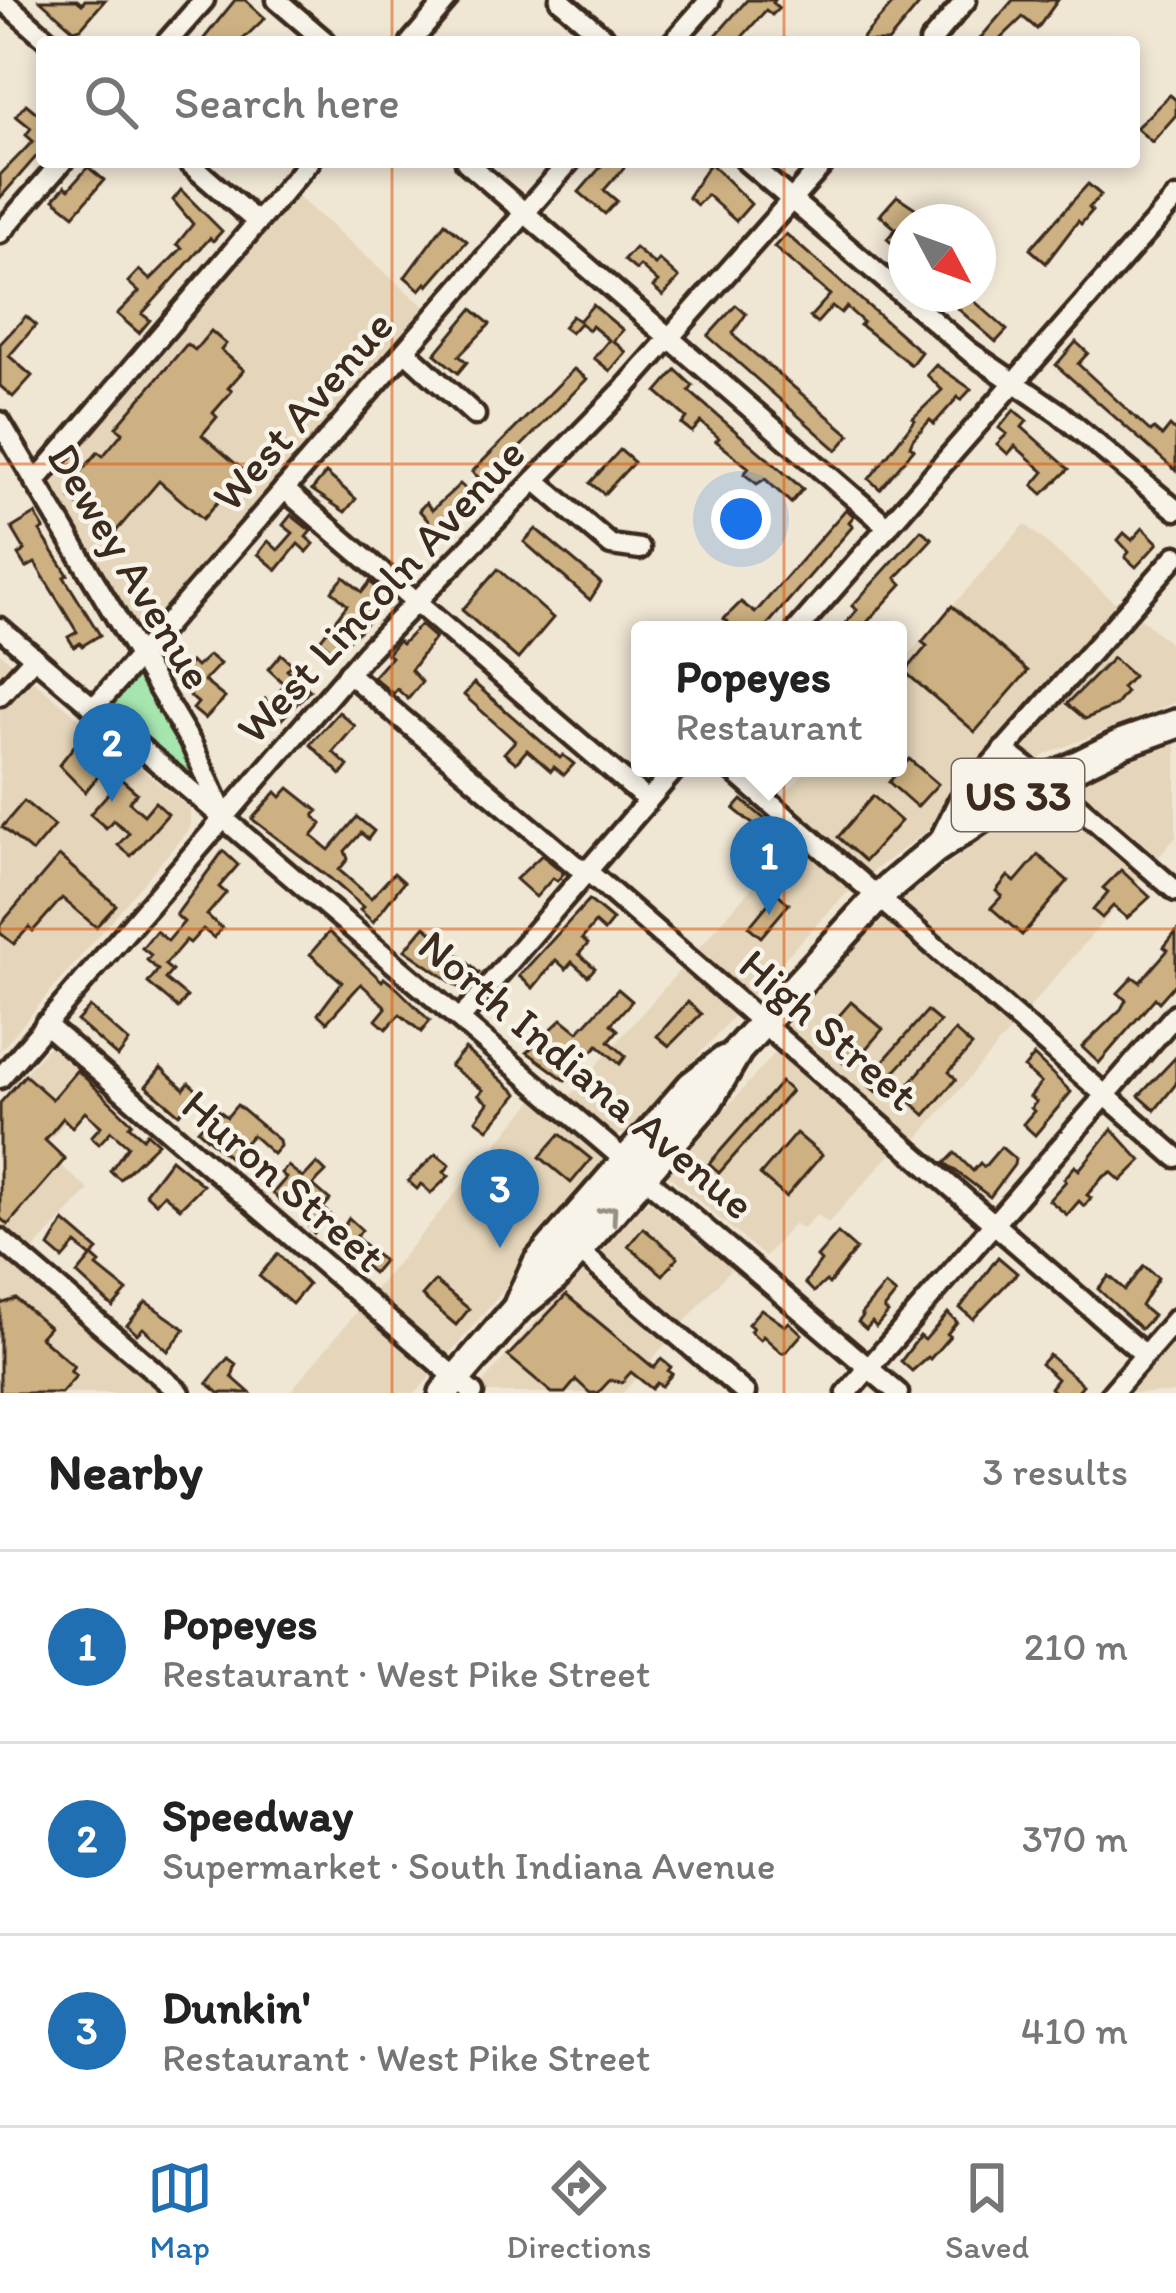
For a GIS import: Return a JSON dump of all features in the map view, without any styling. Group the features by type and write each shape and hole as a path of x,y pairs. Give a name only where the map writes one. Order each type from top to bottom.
{"highway":[{"name":"US 33","path":"458,1388 517,1308 555,1277 578,1250 634,1168 708,1101 738,1050 878,897 935,849 1045,781 1124,742 1176,724"},
{"path":"517,1308 538,1262 634,1168"}],"street":[{"path":"2,0 43,36"},
{"path":"172,36 204,0"},
{"path":"277,0 319,36"},
{"path":"416,36 447,0"},
{"path":"560,0 602,36"},
{"path":"679,36 710,0"},
{"path":"935,36 967,0"},
{"path":"0,233 57,168"},
{"path":"195,168 257,222"},
{"path":"35,482 304,168"},
{"path":"473,168 888,527"},
{"name":"West Avenue","path":"93,709 564,168"},
{"path":"754,168 970,352 1059,412 1176,511"},
{"name":"West Lincoln Avenue","path":"0,1078 348,673 670,338 820,168"},
{"path":"805,621 1176,198"},
{"path":"405,351 475,415"},
{"name":"Dewey Avenue","path":"0,422 192,745 224,816"},
{"path":"535,480 611,545 640,549"},
{"path":"284,489 647,800"},
{"path":"935,849 958,802 1176,556"},
{"name":"North Indiana Avenue","path":"0,628 898,1393"},
{"path":"0,695 34,658"},
{"name":"High Street","path":"348,673 586,870 1145,1355"},
{"path":"1003,750 1176,891"},
{"path":"460,1019 668,777"},
{"path":"740,777 1176,1156"},
{"path":"847,1393 1176,1014"},
{"name":"Huron Street","path":"46,1024 458,1388"},
{"path":"0,1239 180,1393"},
{"path":"578,1250 745,1393"},
{"path":"1112,1393 1176,1319"}],"shaded area":[{"path":"291,191 426,308 392,353 290,470 249,508 139,640 48,485 258,238"},
{"path":"1025,524 1176,649 1176,702 1047,754 970,799 875,870 796,946 630,1132 616,1136 569,1097 808,823 782,798 801,777 907,777 907,657"},
{"path":"0,653 190,809 190,828 0,1051"},
{"path":"1176,743 1176,837 912,1145 897,1147 828,1223 817,1214 803,1229 794,1223 765,1257 667,1174 776,1052 790,1022 851,951 908,895 976,843 1044,801"},
{"path":"56,1045 69,1051 70,1059 97,1085 42,1149 89,1190 19,1265 170,1393 0,1393 0,1102 47,1048"},
{"path":"535,1098 601,1154 606,1162 603,1174 416,1393 289,1393"},
{"path":"651,1202 704,1247 712,1247 734,1265 623,1393 474,1393 636,1204"},
{"path":"1176,1319 1176,1393 1112,1393"}],"green space":[{"path":"140,675 187,760 194,757 202,785 108,707 132,676"}],"building":[{"path":"40,0 82,4 105,0 74,30"},
{"path":"235,0 245,0 265,18 246,36 206,36"},
{"path":"747,0 775,0 779,8 772,15 766,10 743,36 715,36"},
{"path":"896,0 923,0 893,36 864,36"},
{"path":"1013,0 1058,0 1037,29 1023,17 1003,36 982,36"},
{"path":"1170,95 1176,100 1176,115 1152,142 1140,132 1140,124"},
{"path":"26,104 36,112 36,157 0,198 0,175 33,141 26,135 31,128 16,116"},
{"path":"87,168 104,180 74,215 54,199 65,186 69,189"},
{"path":"600,168 624,168 604,190 617,201 605,214 579,192"},
{"path":"707,168 715,168 751,204 736,221 707,195 697,205 688,197"},
{"path":"1088,184 1101,195 1046,263 1030,249"},
{"path":"181,190 222,231 213,241 210,238 142,314 150,320 139,333 117,314 139,292 128,282 139,270 150,280 182,248 177,244 193,224 173,200"},
{"path":"445,223 467,241 420,290 405,277"},
{"path":"786,234 921,352 911,365 860,325 863,322 846,307 841,313 832,306 817,323 810,317 830,295 774,247"},
{"path":"635,248 655,265 659,260 679,278 663,296 653,287 658,282 640,266 636,270 624,260"},
{"path":"593,305 623,330 613,341 626,352 610,371 594,358 609,340 592,326 589,330 580,323 571,333 563,327 572,316 579,321"},
{"path":"736,305 746,314 733,333 736,338 850,435 837,450 708,336"},
{"path":"472,309 490,324 459,356 467,362 458,373 435,354"},
{"path":"962,312 987,312 1007,330 996,342"},
{"path":"26,316 36,325 9,356 32,376 13,397 0,386 0,344"},
{"path":"211,331 226,344 221,350 244,370 228,388 232,391 202,435 244,471 203,519 159,481 113,535 70,498 81,484 75,479 123,432 116,427 187,344 195,350"},
{"path":"1076,342 1088,353 1078,364 1151,432 1154,429 1162,436 1170,426 1176,432 1176,471 1056,365"},
{"path":"936,365 971,389 934,424 930,420 913,439 910,446 914,449 880,489 869,479 913,418 942,390 927,375"},
{"path":"574,369 587,379 485,483 472,472"},
{"path":"676,370 693,386 689,391 803,489 791,503 765,479 757,484 744,474 749,468 701,422 692,432 682,424 687,418 657,392"},
{"path":"1014,410 1027,421 1022,427 1069,469 1043,494 1033,485 1044,472 1015,446 1008,454 997,444 1007,434 999,428"},
{"path":"620,450 634,462 604,494 590,483"},
{"path":"326,473 356,499 345,512 312,490"},
{"path":"460,484 472,495 436,530 419,510 426,503 432,510"},
{"path":"846,509 854,516 849,522 853,526 771,621 724,619 741,602 755,613"},
{"path":"35,514 44,529 40,531 68,575 64,577 100,635 82,646 74,647 68,637 77,632 35,563 26,568 18,555 25,550 12,528"},
{"path":"291,515 311,531 306,537 314,544 307,552 298,544 277,570 258,554 268,541 278,550 293,533 283,525"},
{"path":"1143,528 1158,543 1136,567 1125,557 1129,552 1118,540 1124,533 1132,540"},
{"path":"536,529 601,583 590,600 524,542"},
{"path":"921,530 932,539 896,578 902,584 868,621 848,621 857,610 852,606"},
{"path":"498,569 553,618 518,659 462,610"},
{"path":"344,577 362,592 370,582 389,598 359,631 346,642 342,639 332,651 320,640 347,605 332,591"},
{"path":"952,606 1028,671 975,732 907,674 927,646 922,642"},
{"path":"420,625 435,638 411,670 422,682 408,699 397,689 393,694 373,677 398,641 402,644"},
{"path":"281,654 292,664 287,670 310,690 277,724 258,707 265,699 269,703 282,688 283,683 268,669"},
{"path":"209,655 220,664 204,681 225,698 205,719 193,709 198,703 175,683 191,662 196,667"},
{"path":"1113,658 1133,676 1122,688 1126,692 1115,706 1085,719 1067,704"},
{"path":"474,683 560,758 563,755 574,764 564,775 554,767 551,771 527,750 516,763 504,753 515,741 464,695"},
{"path":"339,712 355,726 333,752 348,766 341,775 310,744"},
{"path":"88,743 110,762 85,792 59,765 75,745 82,751"},
{"path":"907,761 938,784 917,807 889,782 893,777 907,777"},
{"path":"121,779 137,793 129,802 144,815 155,802 168,814 131,856 118,845 129,833 113,820 106,828 90,814"},
{"path":"289,788 318,811 314,816 322,824 312,836 329,850 357,817 374,831 368,839 361,833 345,851 348,859 339,870 371,898 394,873 404,882 373,922 331,879 252,819 276,792 281,797"},
{"path":"873,796 901,821 865,861 838,837"},
{"path":"742,800 786,837 770,859 759,849 766,842 765,834 734,809"},
{"path":"24,801 54,826 32,852 2,827"},
{"path":"223,851 238,865 219,887 226,893 207,915 222,928 214,938 203,929 190,943 186,940 165,965 172,971 165,979 187,997 178,1008 148,983 158,970 142,948 156,931 168,941 184,922 176,915"},
{"path":"542,855 564,873 536,897 516,879"},
{"path":"1038,855 1068,881 1022,935 991,908 1002,896 996,891 1008,876 1015,882"},
{"path":"59,856 116,905 96,927 62,898 33,931 29,927 14,944 0,933 0,925"},
{"path":"1121,870 1150,897 1127,918 1113,906 1102,918 1093,910 1108,892 1103,888"},
{"path":"777,893 789,904 761,937 749,927"},
{"path":"589,900 613,920 604,931 595,923 582,939 588,944 579,954 595,968 588,976 572,962 566,969 556,960 533,988 519,976"},
{"path":"425,926 479,973 464,991 405,950"},
{"path":"329,932 430,1021 421,1032 400,1014 386,1029 376,1020 386,1008 361,984 327,1022 318,1014 342,982 310,954"},
{"path":"1176,932 1176,983 1159,1002 1155,998 1099,1063 1082,1047 1121,1009 1126,1000 1118,993 1133,977 1140,982 1168,950 1164,947"},
{"path":"618,989 632,1001 611,1024 618,1030 609,1041 626,1056 620,1064 598,1045 565,1080 527,1052 562,1019 578,1032"},
{"path":"688,1002 701,1014 669,1046 657,1036"},
{"path":"851,1002 883,1029 849,1068 835,1055 841,1049 823,1034"},
{"path":"90,1007 129,1042 118,1057 77,1021"},
{"path":"927,1011 940,1022 876,1092 865,1082"},
{"path":"955,1031 972,1046 949,1072 956,1079 925,1115 901,1093"},
{"path":"465,1049 518,1094 488,1129 476,1120 488,1103 478,1095 483,1090 450,1066"},
{"path":"1034,1056 1071,1092 1035,1135 1023,1124 1034,1111 1036,1102 1030,1097 1041,1083 1024,1068"},
{"path":"1176,1057 1176,1084 1155,1110 1139,1096"},
{"path":"161,1068 184,1089 189,1083 199,1092 179,1114 146,1086"},
{"path":"77,1070 132,1123 129,1126 158,1143 120,1179 110,1171 128,1146 111,1131 99,1144 91,1137 101,1126 85,1112 72,1127 63,1118 45,1140 65,1159 8,1225 0,1218 0,1103 25,1075 52,1099"},
{"path":"781,1082 791,1091 719,1173 709,1164"},
{"path":"237,1105 279,1140 273,1154 252,1135 231,1159 198,1130 217,1109 227,1117"},
{"path":"1112,1129 1141,1161 1121,1181 1111,1172 1102,1178 1084,1206 1079,1201 1067,1215 1049,1200"},
{"path":"796,1133 822,1155 786,1197 760,1175"},
{"path":"560,1134 591,1159 571,1183 540,1157"},
{"path":"1001,1147 1015,1159 1014,1165 990,1197 945,1163 955,1153 973,1171 980,1163 984,1167"},
{"path":"436,1154 450,1165 444,1172 449,1176 431,1193 421,1184 417,1189 408,1181"},
{"path":"171,1159 203,1185 180,1208 164,1194 156,1203 145,1193"},
{"path":"317,1163 326,1172 313,1185 330,1200 323,1208 330,1215 314,1233 303,1218 316,1203 300,1189 285,1205 273,1193 286,1178 281,1173 288,1166 303,1178"},
{"path":"349,1218 362,1230 356,1237 383,1261 373,1273 335,1241"},
{"path":"64,1221 98,1250 91,1257 76,1244 63,1259 49,1247"},
{"path":"643,1228 678,1257 663,1275 628,1246"},
{"path":"838,1233 856,1249 829,1284 826,1281 814,1292 805,1283 821,1261 817,1257"},
{"path":"278,1254 308,1285 292,1304 259,1276"},
{"path":"92,1256 100,1263 97,1267 127,1291 113,1307 77,1274"},
{"path":"998,1257 1017,1273 973,1319 960,1308"},
{"path":"1144,1266 1158,1278 1141,1306 1153,1316 1141,1329 1098,1289 1109,1276 1125,1290"},
{"path":"435,1281 469,1309 456,1325 422,1296"},
{"path":"885,1285 896,1294 884,1309 888,1313 876,1327 872,1322 866,1329 858,1322 861,1314"},
{"path":"566,1295 654,1368 661,1359 671,1367 672,1374 662,1386 657,1383 652,1389 631,1372 622,1382 610,1380 598,1393 590,1393 576,1380 565,1393 552,1393 508,1356"},
{"path":"16,1299 49,1327 40,1337 74,1366 70,1371 76,1376 61,1393 0,1393 0,1304"},
{"path":"146,1302 185,1329 168,1351 143,1328 137,1334 127,1325"},
{"path":"761,1309 802,1334 787,1351 782,1353 750,1331 753,1328 748,1324"},
{"path":"948,1313 957,1322 950,1336 912,1371 901,1361 920,1336 925,1340"},
{"path":"1049,1355 1083,1385 1076,1393 1055,1393 1050,1388 1057,1379 1041,1364"},
{"path":"228,1358 236,1364 232,1377 250,1393 219,1393 207,1383"}],"place":[{"name":"Speedway","path":"112,802"},
{"name":"Popeyes","path":"769,915"},
{"name":"Dunkin'","path":"500,1248"}]}
